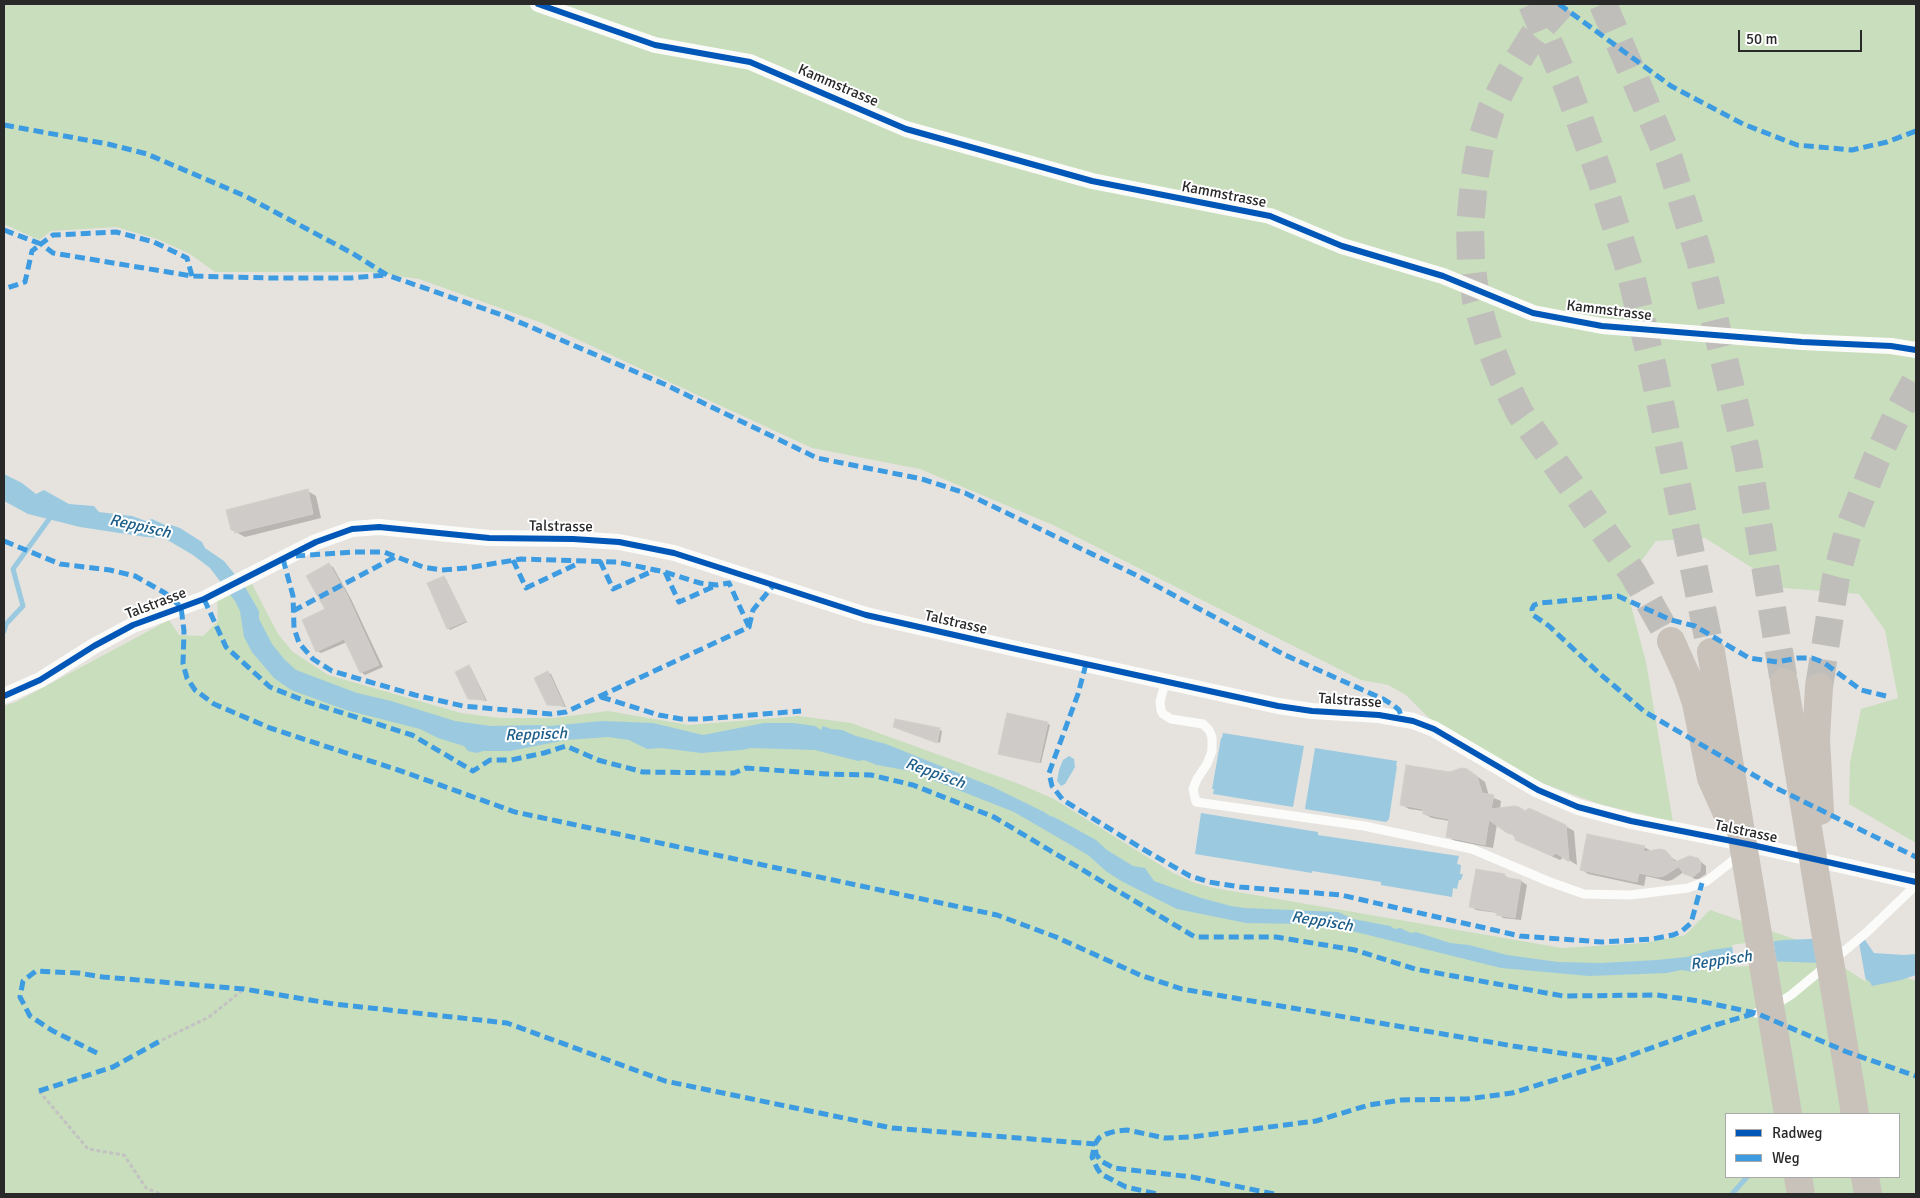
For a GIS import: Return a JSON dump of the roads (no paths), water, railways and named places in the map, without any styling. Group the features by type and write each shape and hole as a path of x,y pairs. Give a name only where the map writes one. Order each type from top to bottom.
{"highway":[{"path":"1671,641 1688,679 1708,706"},
{"path":"1711,652 1708,706 1748,848 1788,1113"},
{"path":"1784,682 1804,736 1827,966 1855,1113"},
{"path":"1804,736 1819,687"},
{"path":"1799,1178 1801,1194"}],"street":[{"name":"Kammstrasse","path":"538,4 655,45 750,62 906,129 1092,181 1270,216 1342,246 1443,276 1533,314 1602,326 1802,342 1891,346 1916,350"},
{"name":"Talstrasse","path":"4,696 40,680 133,624 217,593 325,538 352,530 370,527 398,528 489,538 573,539 619,542 674,553 866,615 1295,709 1379,715 1413,721 1434,730 1538,790 1578,807 1748,848 1916,884"}],"lane":[{"path":"1165,682 1160,702 1161,710 1164,714 1170,718 1202,724 1209,730 1212,737 1212,751 1193,789 1196,802 1364,826 1472,850 1584,894 1630,895 1695,886 1711,878 1748,848"},
{"path":"1756,1013 1783,1002 1866,932 1916,884"},
{"path":"1800,1178 1808,1194"}],"water":[{"name":"Reppisch","path":"4,474 22,483 36,494 44,490 69,504 94,506 99,512 132,516 146,521 152,519 165,525 180,528 202,542 205,548 224,561 245,587 259,611 259,619 272,644 296,670 357,693 391,701 455,721 491,726 549,726 602,721 653,723 703,735 764,723 793,723 815,726 821,730 823,726 886,744 993,787 1096,840 1107,850 1133,866 1145,868 1154,881 1201,898 1231,906 1338,912 1353,919 1390,926 1395,929 1400,928 1411,933 1416,932 1450,943 1469,945 1507,955 1558,962 1600,963 1657,960 1687,957 1711,950 1783,940 1836,938 1865,940 1874,953 1916,954 1916,975 1872,986 1870,982 1844,965 1820,963 1766,961 1711,967 1694,972 1681,970 1667,973 1589,976 1501,968 1356,932 1309,924 1246,923 1177,909 1123,882 1107,872 1088,855 1014,812 910,771 877,765 864,760 858,761 815,750 751,748 701,753 662,748 647,749 629,740 608,737 566,740 510,751 483,751 477,753 468,751 464,746 438,738 420,729 346,710 291,690 274,678 252,652 244,637 240,611 235,601 210,568 193,555 164,538 80,527 28,514 4,501"},
{"path":"1223,733 1304,746 1293,807 1213,794 1214,789 1212,789"},
{"path":"1315,748 1397,761 1389,819 1386,822 1305,809"},
{"path":"1069,756 1074,759 1075,767 1065,784 1061,786 1057,781 1059,770 1063,760"},
{"path":"1201,813 1318,832 1318,835 1459,856 1457,864 1461,865 1460,874 1463,874 1457,889 1453,888 1452,897 1381,885 1381,882 1195,854"}],"waterway":[{"path":"4,631 6,624 23,606 13,569 52,515"},
{"path":"1732,1194 1746,1178"}],"tunnel":[{"path":"1532,4 1566,83 1600,176 1630,271 1653,368 1711,652"},
{"path":"1562,4 1533,36 1510,73 1491,110 1480,146 1474,181 1470,226 1471,261 1476,300 1489,344 1503,379 1520,413 1632,572 1671,641"},
{"path":"1603,4 1669,159 1700,259 1747,455 1784,682"},
{"path":"1819,687 1836,577 1849,528 1876,460 1916,380"}]}
